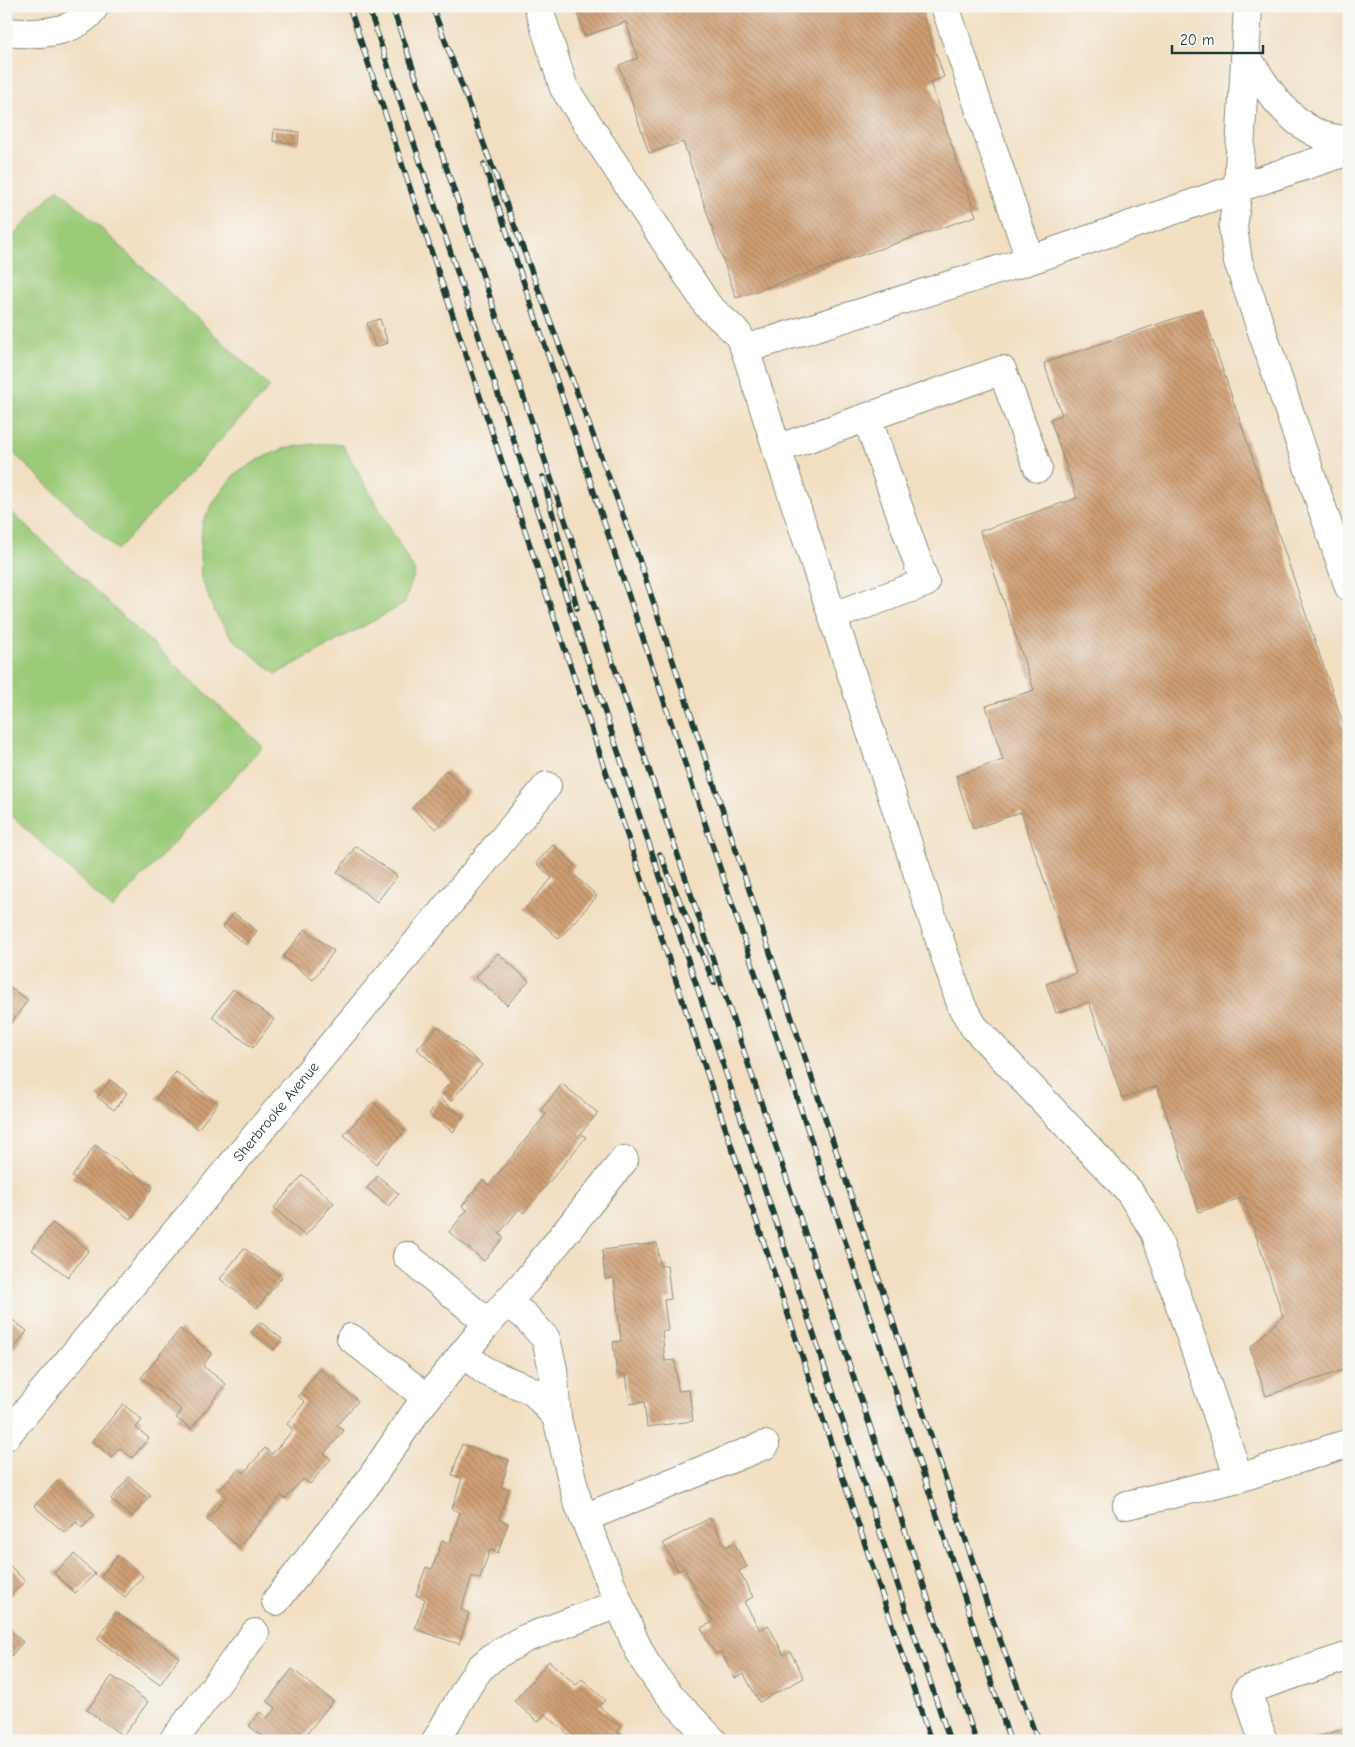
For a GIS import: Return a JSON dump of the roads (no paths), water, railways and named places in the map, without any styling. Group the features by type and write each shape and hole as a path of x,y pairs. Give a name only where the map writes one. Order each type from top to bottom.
{"street":[{"path":"538,6 564,88 708,306 738,334 745,349 962,1007 974,1027 1129,1191 1155,1232 1239,1478"},
{"path":"945,6 1030,260"},
{"path":"1248,6 1234,228 1238,261 1349,587"},
{"path":"6,32 28,34 55,32 89,13"},
{"path":"1245,54 1272,97 1293,119 1320,135 1349,141"},
{"path":"745,349 1030,260 1349,151"},
{"path":"777,449 1002,370 1038,468"},
{"path":"833,616 925,583 867,418"},
{"name":"Sherbrooke Avenue","path":"6,1436 547,786"},
{"path":"276,1601 367,1484 427,1398 624,1160"},
{"path":"407,1256 488,1323"},
{"path":"507,1302 525,1316 546,1339 553,1369 557,1418 571,1479 584,1518 618,1604 645,1662 674,1700 713,1741"},
{"path":"351,1338 427,1398"},
{"path":"463,1353 485,1371 531,1391 546,1404 557,1418"},
{"path":"1128,1505 1239,1478 1349,1443"},
{"path":"584,1518 765,1445"},
{"path":"436,1741 470,1682 480,1668 494,1656 524,1639 618,1604"},
{"path":"173,1741 256,1633"},
{"path":"1263,1741 1247,1690 1349,1656"}],"railway":[{"path":"349,6 931,1741"},
{"path":"368,6 950,1741"},
{"path":"392,6 976,1741"},
{"path":"432,6 635,547 989,1610 1038,1741"},
{"path":"484,164 965,1599 1010,1741"},
{"path":"543,477 577,608"},
{"path":"660,854 714,983"}]}
